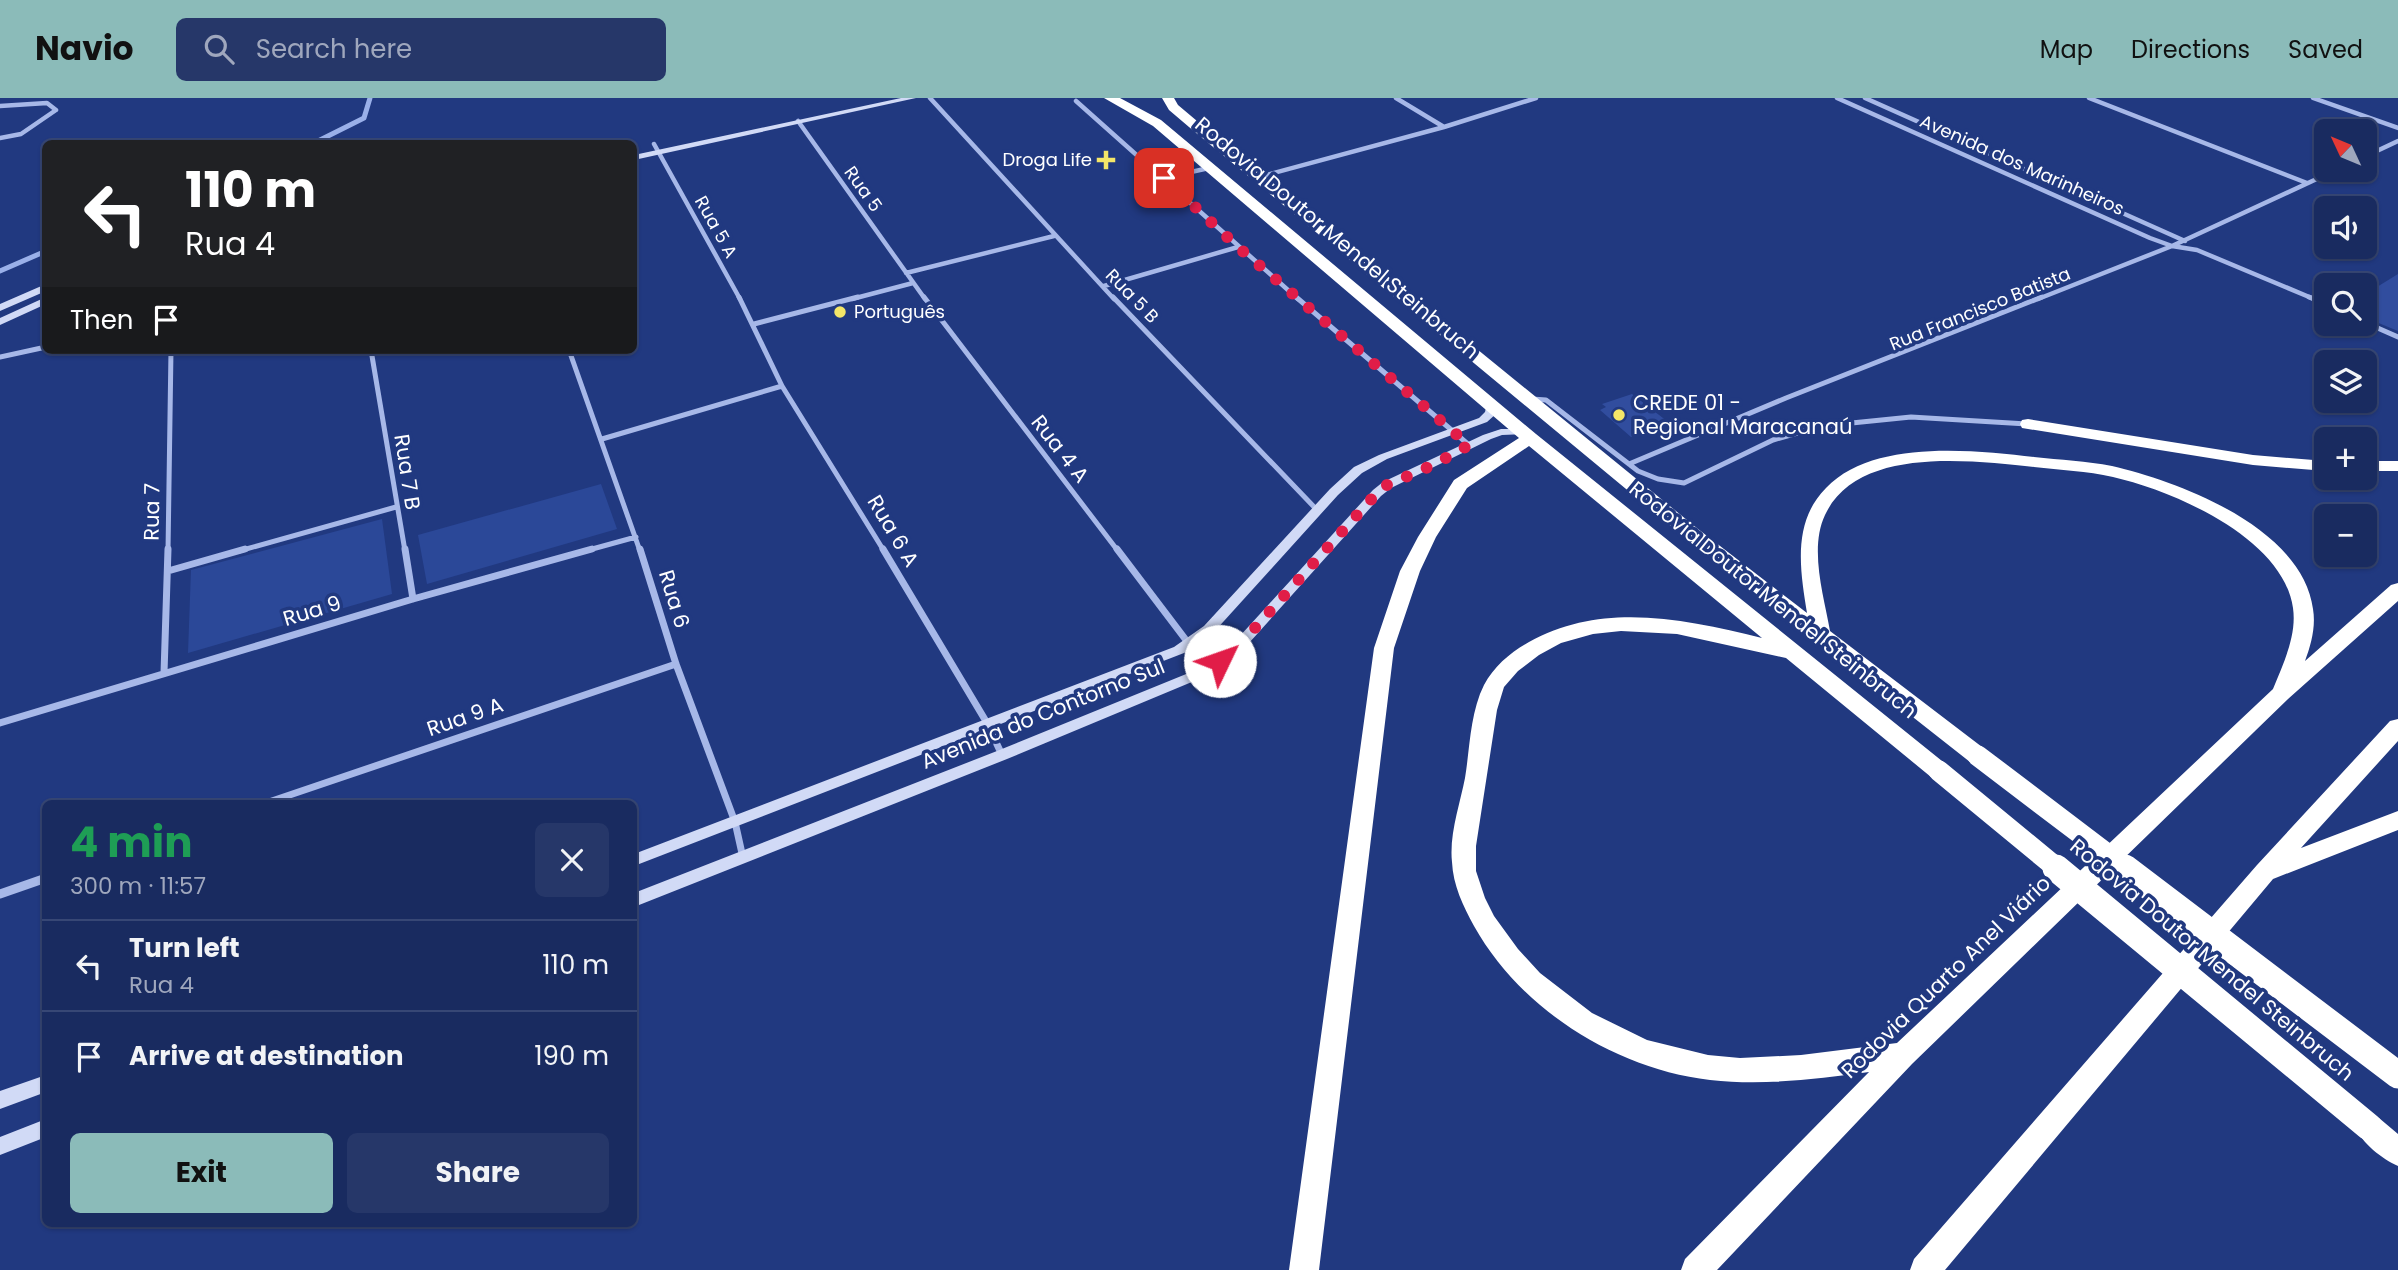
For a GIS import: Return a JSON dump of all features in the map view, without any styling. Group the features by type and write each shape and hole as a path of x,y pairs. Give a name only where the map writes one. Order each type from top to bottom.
{"highway":[{"name":"Rodovia Doutor Mendel Steinbruch","path":"1110,98 1139,111 1157,123 1527,435 1939,771 2398,1152"},
{"name":"Rodovia Doutor Mendel Steinbruch","path":"1168,98 1173,107 1193,124 1821,636 2398,1075"},
{"path":"2028,424 2253,460 2314,465"},
{"path":"1304,1270 1384,648 1410,570 1460,484 1527,435"},
{"path":"1821,636 1810,548 1811,530 1825,500 1853,477 1870,468 1912,457 1962,454 2111,471 2160,485 2207,506 2248,533 2282,564 2301,597 2304,612 2299,650 2281,694"},
{"path":"2377,466 2398,466"},
{"name":"Rodovia Quarto Anel Viário","path":"1696,1270 1903,1055 2281,694 2398,590"},
{"path":"1793,652 1679,625 1630,623 1574,632 1527,653 1512,665 1490,694 1463,858 1469,885 1479,912 1517,967 1572,1014 1635,1047 1703,1066 1738,1070 1771,1070 1903,1055"},
{"path":"1925,1270 2265,872 2398,727"},
{"path":"2265,872 2398,820"}],"street":[{"path":"637,147 865,98"},
{"path":"637,157 912,98"},
{"name":"Rua 5 B","path":"930,98 1054,236 1318,510"},
{"path":"1396,98 1444,127"},
{"path":"1259,177 1444,127 1536,98"},
{"name":"Avenida dos Marinheiros","path":"1837,98 2172,246 2197,250"},
{"name":"Avenida dos Marinheiros","path":"1864,98 2184,241 2197,250 2314,299"},
{"path":"2089,98 2307,183"},
{"path":"2313,98 2398,128"},
{"path":"1076,101 1238,247 1469,445"},
{"path":"0,106 47,103 56,110 21,134 0,138"},
{"name":"Rua 5","path":"798,121 906,273"},
{"path":"2377,151 2398,141"},
{"name":"Rua 5 A","path":"654,144 754,324"},
{"path":"1164,178 1209,168"},
{"name":"Rua Francisco Batista","path":"1629,464 1786,398 2172,246 2314,180"},
{"path":"906,273 1054,236"},
{"path":"1104,286 1238,247"},
{"name":"Rua 4 A","path":"906,273 1189,643"},
{"path":"754,324 912,283"},
{"path":"0,308 42,289"},
{"path":"0,322 42,302"},
{"name":"Rua 6 A","path":"754,324 782,386 987,723 1002,755"},
{"path":"2377,328 2398,337"},
{"path":"0,357 42,348"},
{"name":"Rua 7","path":"164,673 171,354"},
{"name":"Rua 7 B","path":"372,354 413,599"},
{"name":"Rua 6","path":"570,354 636,537 676,664 735,822 743,858"},
{"path":"602,439 782,386"},
{"path":"1528,398 1546,400 1639,471 1658,479 1684,483 1773,440 1849,422 1912,417 2028,424"},
{"name":"Avenida do Contorno Sul","path":"637,859 1152,662 1189,643 1209,629 1346,478 1366,463 1488,417 1492,405"},
{"name":"Avenida do Contorno Sul","path":"637,899 1188,679 1220,661 1252,632 1387,485 1501,432 1527,435"},
{"path":"168,571 396,508"},
{"name":"Rua 9","path":"0,723 413,599 636,537"},
{"name":"Rua 9 A","path":"275,800 676,664"},
{"path":"0,894 42,879"},
{"path":"0,1100 42,1084"},
{"path":"0,1146 42,1130"}],"shaded area":[{"path":"601,484 617,529 427,584 418,535"},
{"path":"382,519 392,594 188,653 191,570"}],"building":[{"path":"2398,274 2398,331 2377,322 2377,287"},
{"name":"CREDE 01 - Regional Maracanaú","path":"1632,394 1672,425 1631,437 1600,410 1606,407 1602,404"}],"waterway":[{"path":"320,140 364,118 370,98"},
{"path":"0,271 42,253"}],"place":[{"name":"Droga Life","path":"1106,160"},
{"name":"Português","path":"840,312"},
{"name":"CREDE 01 - Regional Maracanaú","path":"1619,415"}],"route":[{"path":"1164,178 1238,247 1469,445 1433,465 1387,485 1377,493 1237,648 1220,661"}]}
